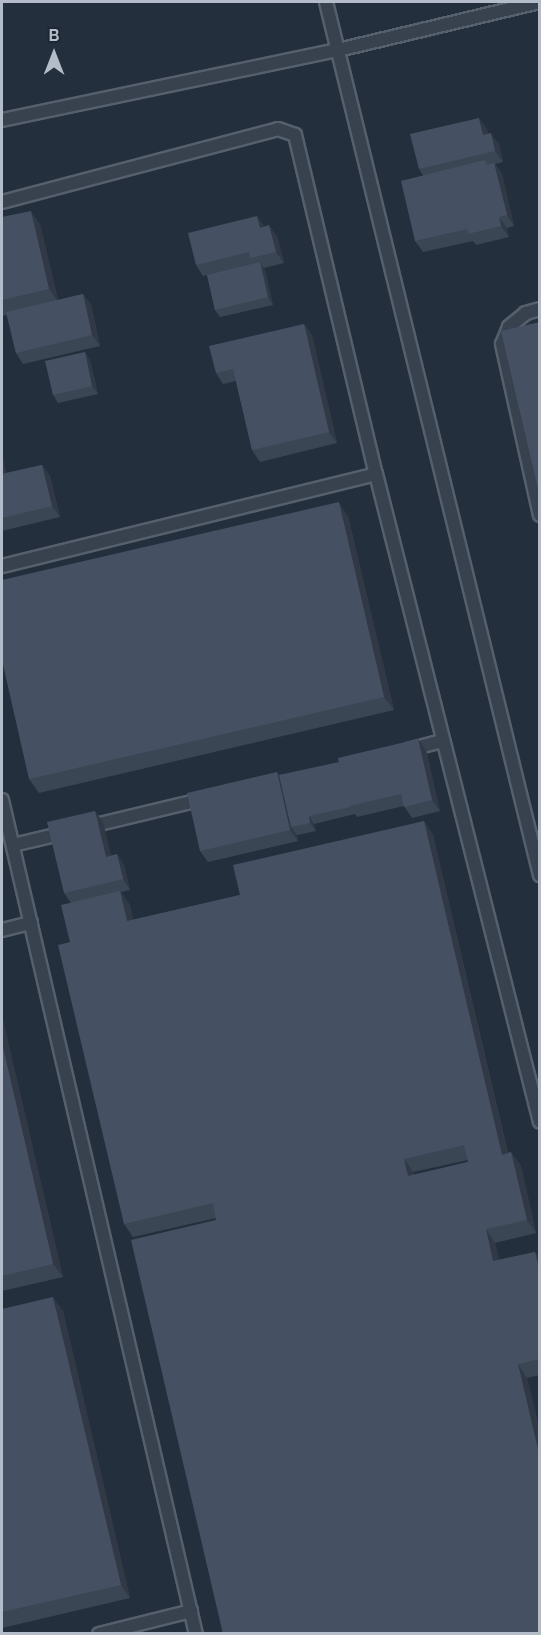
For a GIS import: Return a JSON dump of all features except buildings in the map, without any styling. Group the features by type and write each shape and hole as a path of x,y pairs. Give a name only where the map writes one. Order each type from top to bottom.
{"lane":[{"path":"326,2 540,875"},
{"path":"2,120 338,50 540,2"},
{"path":"2,202 278,129 295,135 442,741 540,1122"},
{"path":"540,309 526,313 509,327 502,344 540,515"},
{"path":"2,566 376,474"},
{"path":"396,753 442,741"},
{"path":"13,845 222,795"},
{"path":"2,800 196,1634"},
{"path":"2,930 31,923"},
{"path":"99,1634 191,1611"}]}
